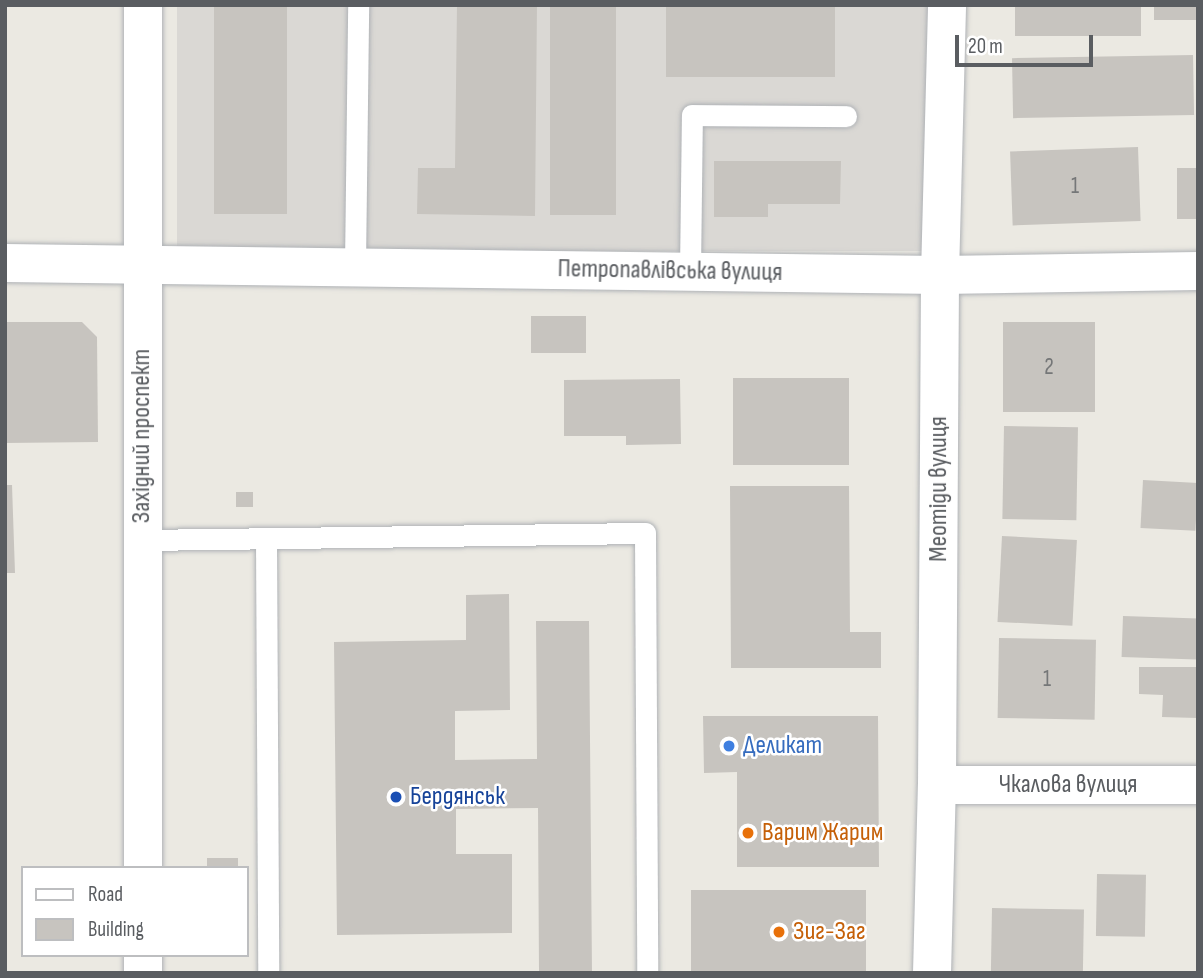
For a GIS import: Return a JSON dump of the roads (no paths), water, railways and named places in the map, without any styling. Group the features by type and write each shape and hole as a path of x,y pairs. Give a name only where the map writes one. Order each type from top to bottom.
{"street":[{"name":"Західний проспект","path":"143,5 143,866"},
{"name":"Меотіди вулиця","path":"932,973 937,785 940,275 947,5"},
{"name":"Петропавлівська вулиця","path":"5,263 141,262 940,275 1198,271"},
{"name":"Чкалова вулиця","path":"937,785 1198,785"}],"lane":[{"path":"355,266 358,5"},
{"path":"690,272 692,115 846,116"},
{"path":"142,540 645,533 647,973"},
{"path":"266,538 268,973"}],"place":[{"name":"Деликат","path":"729,746"},
{"name":"Бердянськ","path":"396,797"},
{"name":"Варим Жарим","path":"748,833"},
{"name":"Зиг-Заг","path":"779,932"}]}
